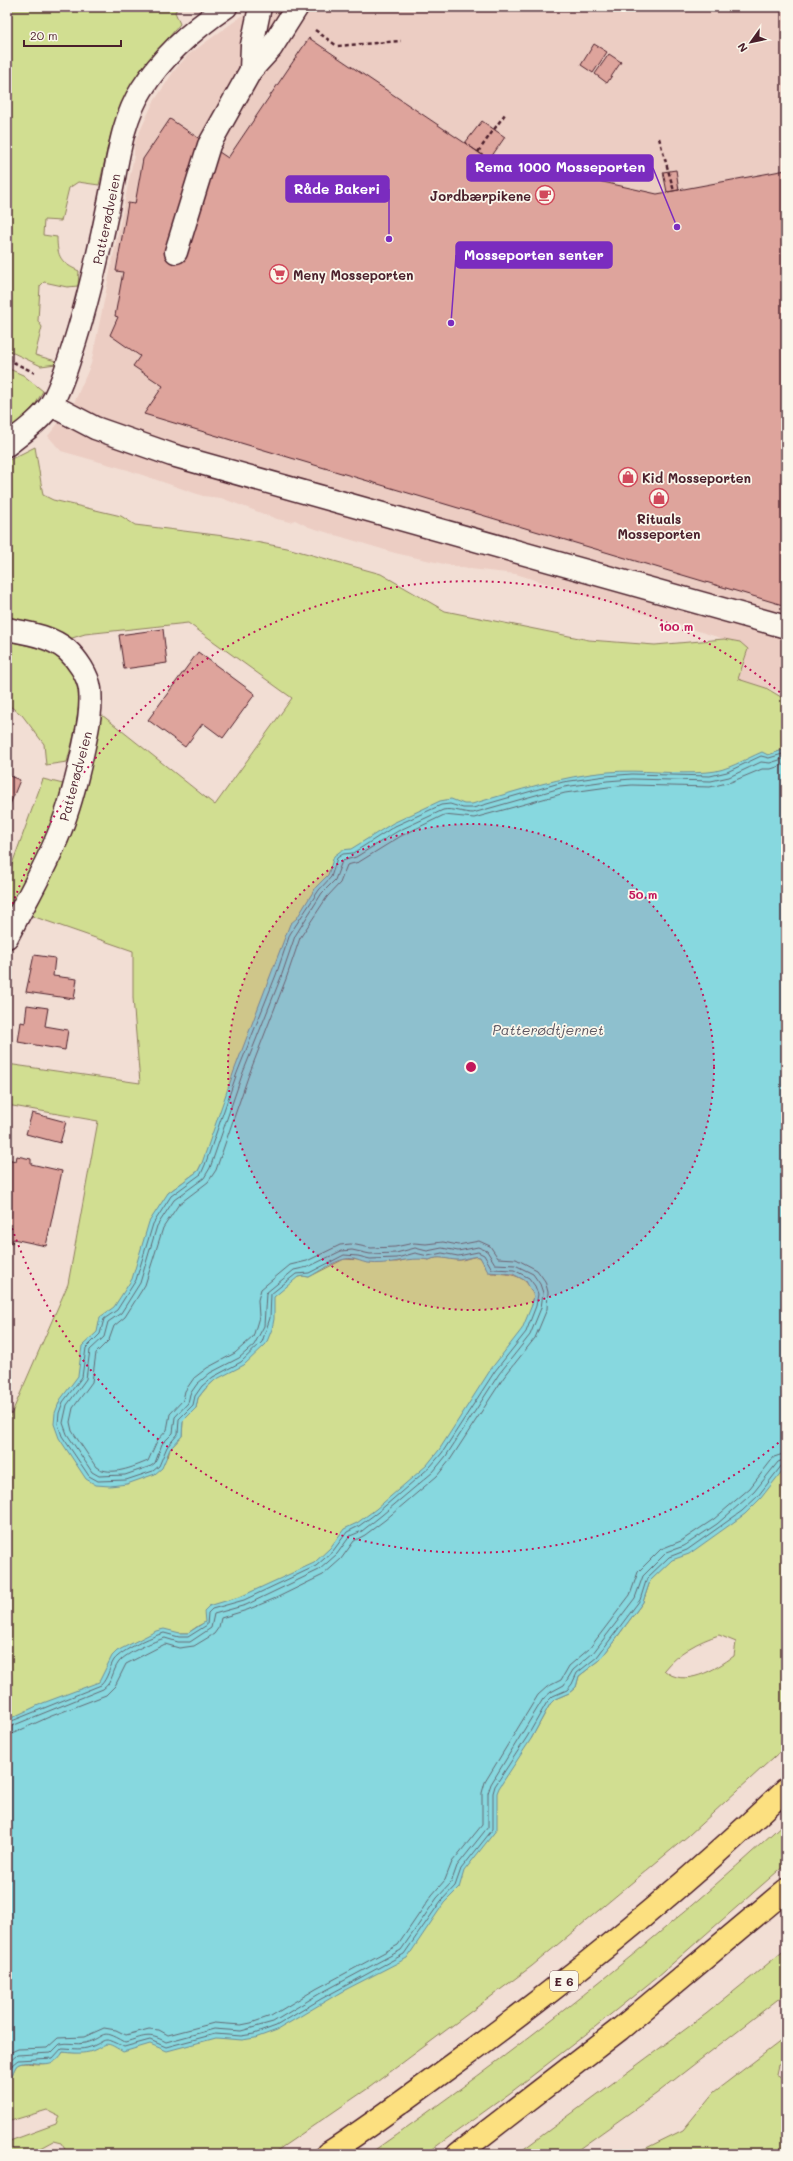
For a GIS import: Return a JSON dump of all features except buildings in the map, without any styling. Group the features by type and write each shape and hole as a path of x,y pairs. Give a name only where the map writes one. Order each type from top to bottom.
{"highway":[{"name":"E 6","path":"327,2154 497,2033 578,1970 688,1878 786,1790"},
{"path":"458,2154 620,2029 786,1890"}],"street":[{"name":"Patterødveien","path":"7,444 36,421 51,405 61,384 81,326 104,228 122,137 130,111 142,89 157,68 194,31 226,7"},
{"path":"251,70 252,45 260,7"},
{"path":"176,252 209,146 251,70 271,48 297,7"},
{"path":"51,405 95,428 172,455 786,627"},
{"name":"Patterødveien","path":"7,629 34,634 51,640 66,649 76,658 83,671 89,687 91,704 90,719 79,771 61,830 7,937"}],"path":[{"path":"313,29 337,46 401,41"},
{"path":"478,152 505,114"},
{"path":"659,138 674,191"}],"shaded area":[{"path":"273,7 786,7 786,682 779,692 738,679 748,650 740,642 724,639 516,574 462,568 395,553 309,527 295,520 290,522 277,519 221,498 203,496 128,470 61,451 48,436 74,403 91,364 134,156 134,144 153,103 174,71 188,55 242,16"}],"green space":[{"path":"7,7 178,7 175,12 180,24 136,79 122,104 111,133 99,185 78,182 69,188 61,221 44,220 43,235 57,237 58,250 61,258 68,265 79,271 78,286 67,287 44,282 40,286 38,321 42,327 35,355 56,361 56,364 41,366 7,350"},
{"path":"7,368 23,375 43,391 35,405 7,434"},
{"path":"35,447 43,495 53,500 121,516 135,525 224,536 287,548 381,574 445,611 589,640 655,645 724,639 740,642 748,649 738,679 766,688 786,700 786,749 768,755 202,1163 198,1171 168,1193 168,1457 170,1449 182,1436 183,1421 196,1408 198,1398 205,1389 215,1380 235,1288 303,1276 309,1277 344,1259 397,1262 415,1257 429,1260 440,1258 461,1260 472,1257 480,1257 491,1273 512,1275 523,1279 531,1289 534,1296 493,1481 198,1626 188,1633 180,1633 7,1755 7,1424 68,1284 98,1121 7,1105 7,1064 140,1083 133,998 133,951 32,916 71,835 84,795 96,730 102,715 215,805 292,698 188,623 85,634 69,639 7,620 7,461"},
{"path":"7,641 35,648 51,654 64,663 73,675 77,688 77,718 67,762 46,765 44,744 22,715 7,704"},
{"path":"43,779 63,784 59,801 40,851 7,915 7,878"},
{"path":"786,1387 786,1746 689,1835 532,1966 370,2087 272,2154 68,2154 61,2143 53,2141 29,2154 7,2154 7,2142 56,2124 59,2116 47,2110 7,2122 7,2079 11,2077 16,2066 25,2063 44,2064 57,2059 63,2052 84,2052 104,2043 531,1739 550,1704 555,1699 569,1693 576,1687 579,1676 600,1660 643,1602 650,1581 664,1567","holes":["719,1635 736,1642 734,1656 700,1675 681,1678 664,1670 675,1658 689,1648 711,1638"]},
{"path":"786,1821 786,1864 657,1977 590,2031 510,2093 427,2153 369,2154 477,2076 584,1995 687,1910"},
{"path":"786,1949 786,1993 656,2094 572,2154 517,2154 706,2014"},
{"path":"786,2037 786,2065 778,2065 776,2074 786,2080 786,2154 634,2154 683,2130 714,2092"}],"water":[{"name":"Patterødtjernet","path":"786,749 786,1466 761,1498 745,1514 689,1554 672,1560 650,1581 643,1602 600,1660 579,1676 576,1687 569,1693 555,1699 550,1704 531,1739 499,1788 497,1793 497,1829 464,1871 459,1888 444,1903 407,1958 341,1992 277,2030 255,2038 242,2040 216,2038 167,2051 150,2044 123,2052 112,2045 105,2044 86,2053 63,2052 53,2062 42,2064 19,2064 15,2068 11,2077 7,2079 7,1720 43,1703 99,1682 112,1656 117,1651 156,1631 164,1629 180,1633 188,1633 205,1622 204,1611 209,1606 242,1596 314,1563 330,1548 344,1529 357,1523 376,1509 427,1465 439,1450 491,1369 522,1329 532,1305 534,1296 526,1281 513,1274 488,1272 480,1257 458,1260 440,1258 429,1260 413,1259 376,1264 351,1259 340,1260 309,1277 298,1277 274,1297 274,1319 266,1344 244,1365 215,1380 205,1389 198,1398 196,1408 183,1421 182,1436 170,1449 162,1468 155,1474 127,1484 110,1486 96,1485 86,1479 59,1438 54,1424 55,1413 60,1400 78,1376 82,1346 97,1332 100,1317 114,1307 132,1279 149,1222 168,1193 198,1171 202,1163 234,1071 290,924 297,918 316,887 328,875 334,856 342,850 351,849 393,823 440,801 451,799 464,804 472,804 556,780 608,772 633,771 696,773 715,771 729,767 762,752 768,755"}],"place":[{"name":"Jordbærpikene","path":"545,195"},
{"name":"Rema 1000 Mosseporten","path":"677,227"},
{"name":"Råde Bakeri","path":"389,239"},
{"name":"Meny Mosseporten","path":"279,274"},
{"name":"Mosseporten senter","path":"451,323"},
{"name":"Kid Mosseporten","path":"628,477"},
{"name":"Rituals Mosseporten","path":"659,498"}]}
